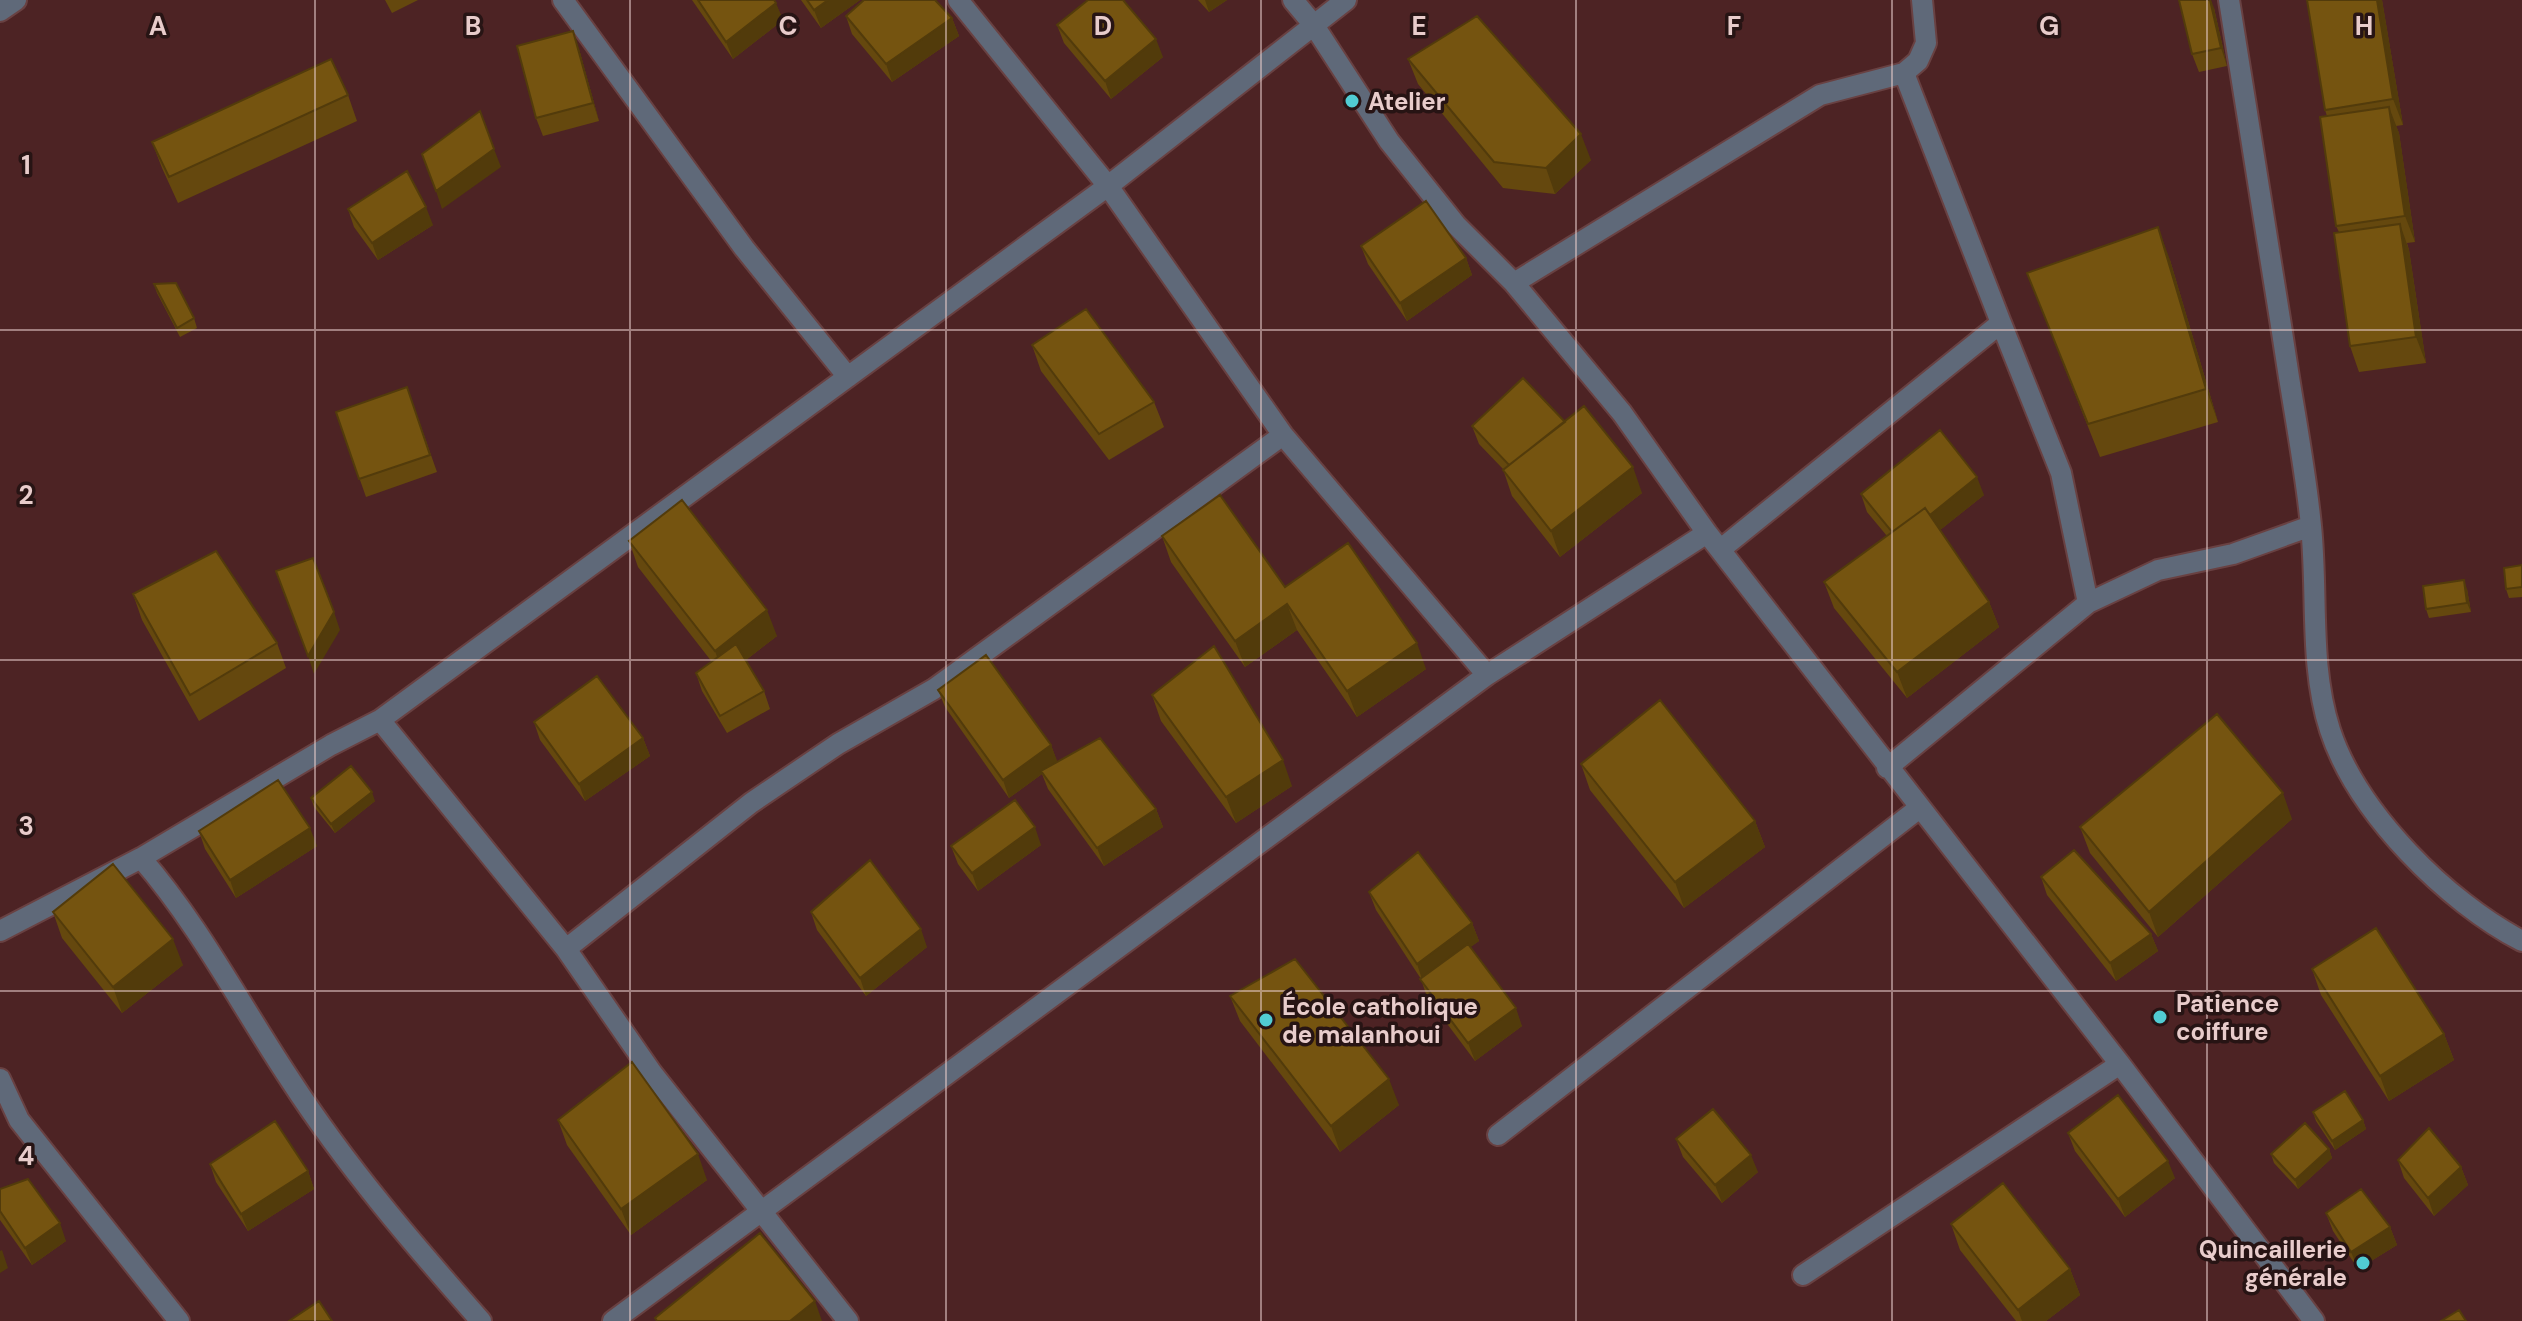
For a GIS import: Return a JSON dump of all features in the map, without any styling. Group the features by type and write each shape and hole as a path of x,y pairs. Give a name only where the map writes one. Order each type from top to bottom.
{"street":[{"path":"0,11 16,0"},
{"path":"563,0 744,248 848,377"},
{"path":"958,0 1108,186 1283,435 1487,675"},
{"path":"1293,0 1313,24 1389,141 1456,225 1514,283 1622,413 1707,533 1918,809 2120,1064 2314,1321"},
{"path":"0,931 141,858 331,745 380,720 1108,186 1346,0"},
{"path":"1514,283 1820,95 1904,73 1918,61 1926,43 1922,0"},
{"path":"2229,0 2311,526 2318,679 2330,732 2355,781 2405,849 2447,892 2493,926 2522,941"},
{"path":"1904,73 2061,473 2088,603"},
{"path":"1721,549 2001,323"},
{"path":"566,949 751,803 838,744 934,689 1283,435"},
{"path":"1887,768 2088,603 2158,570 2233,554 2311,526"},
{"path":"613,1321 759,1210 1487,675 1707,533"},
{"path":"380,720 566,949 652,1073 848,1321"},
{"path":"1498,1135 1918,809"},
{"path":"141,858 176,898 292,1083 382,1208 481,1321"},
{"path":"1803,1275 2120,1064"},
{"path":"0,1079 19,1120 179,1321"}],"building":[{"path":"698,0 774,0 776,3 726,42"},
{"path":"807,0 828,0 814,10"},
{"path":"864,0 935,0 952,18 886,64 846,16"},
{"path":"1088,0 1123,0 1156,39 1105,81 1057,25"},
{"path":"2179,0 2210,0 2221,48 2192,54"},
{"path":"2307,0 2377,0 2393,99 2325,110"},
{"path":"1477,16 1581,134 1546,168 1494,162 1408,59"},
{"path":"573,31 593,103 536,118 517,46"},
{"path":"331,59 348,95 169,177 152,142"},
{"path":"2389,107 2405,216 2336,226 2320,117"},
{"path":"480,111 494,149 436,191 422,154"},
{"path":"407,171 426,207 372,243 348,209"},
{"path":"1426,201 1466,258 1400,303 1361,246"},
{"path":"2400,224 2416,337 2350,346 2334,233"},
{"path":"2158,227 2206,389 2088,424 2027,273"},
{"path":"176,283 194,318 177,328 154,284"},
{"path":"1086,309 1154,402 1099,434 1032,345"},
{"path":"1523,378 1565,422 1509,465 1472,426"},
{"path":"407,387 430,455 359,479 336,412"},
{"path":"1584,406 1633,467 1551,531 1503,470"},
{"path":"1940,430 1977,477 1930,515 1925,508 1892,532 1861,494"},
{"path":"1220,495 1285,587 1348,543 1417,643 1347,691 1287,604 1235,641 1162,536"},
{"path":"682,500 767,610 715,651 629,541"},
{"path":"1925,508 1989,602 1897,672 1824,582"},
{"path":"216,551 277,643 190,695 133,594"},
{"path":"313,558 334,612 308,656 276,571"},
{"path":"2522,565 2522,587 2506,589 2504,568"},
{"path":"2464,580 2467,603 2426,609 2423,586"},
{"path":"736,644 764,691 720,716 696,673"},
{"path":"1214,646 1283,760 1226,797 1152,695"},
{"path":"986,655 1051,745 1003,780 938,690"},
{"path":"597,676 643,738 579,784 534,722"},
{"path":"1660,700 1755,821 1675,882 1581,764"},
{"path":"2217,714 2283,793 2149,912 2080,827"},
{"path":"1100,738 1156,809 1097,848 1041,771"},
{"path":"351,766 372,792 331,824 311,798"},
{"path":"278,780 310,828 230,880 199,831"},
{"path":"1015,800 1035,827 972,873 951,846"},
{"path":"2074,850 2151,934 2110,963 2041,877"},
{"path":"1418,852 1472,923 1417,964 1369,892"},
{"path":"870,860 921,929 860,978 811,912"},
{"path":"113,864 173,939 113,987 53,912"},
{"path":"2376,928 2444,1034 2380,1076 2312,969"},
{"path":"1468,944 1516,1008 1468,1043 1420,979"},
{"path":"1295,959 1389,1079 1331,1126 1230,996"},
{"path":"632,1062 698,1154 621,1209 558,1120"},
{"path":"2345,1091 2363,1120 2332,1141 2313,1112"},
{"path":"2118,1095 2168,1161 2118,1199 2068,1133"},
{"path":"1713,1109 1751,1155 1715,1185 1676,1139"},
{"path":"275,1121 308,1171 241,1214 210,1164"},
{"path":"2305,1123 2329,1149 2295,1180 2271,1154"},
{"path":"2429,1128 2461,1167 2428,1198 2398,1160"},
{"path":"28,1179 60,1223 25,1248 0,1211 0,1189"},
{"path":"2003,1183 2070,1269 2018,1310 1951,1224"},
{"path":"2361,1189 2390,1227 2351,1252 2326,1213"},
{"path":"760,1233 815,1301 790,1321 657,1321 655,1318"},
{"path":"319,1301 332,1321 289,1321"},
{"path":"2459,1310 2466,1321 2441,1321"}],"place":[{"name":"Atelier","path":"1352,101"},
{"name":"Patience coiffure","path":"2160,1017"},
{"name":"École catholique de malanhoui","path":"1266,1020"},
{"name":"Quincaillerie générale","path":"2363,1263"}]}
